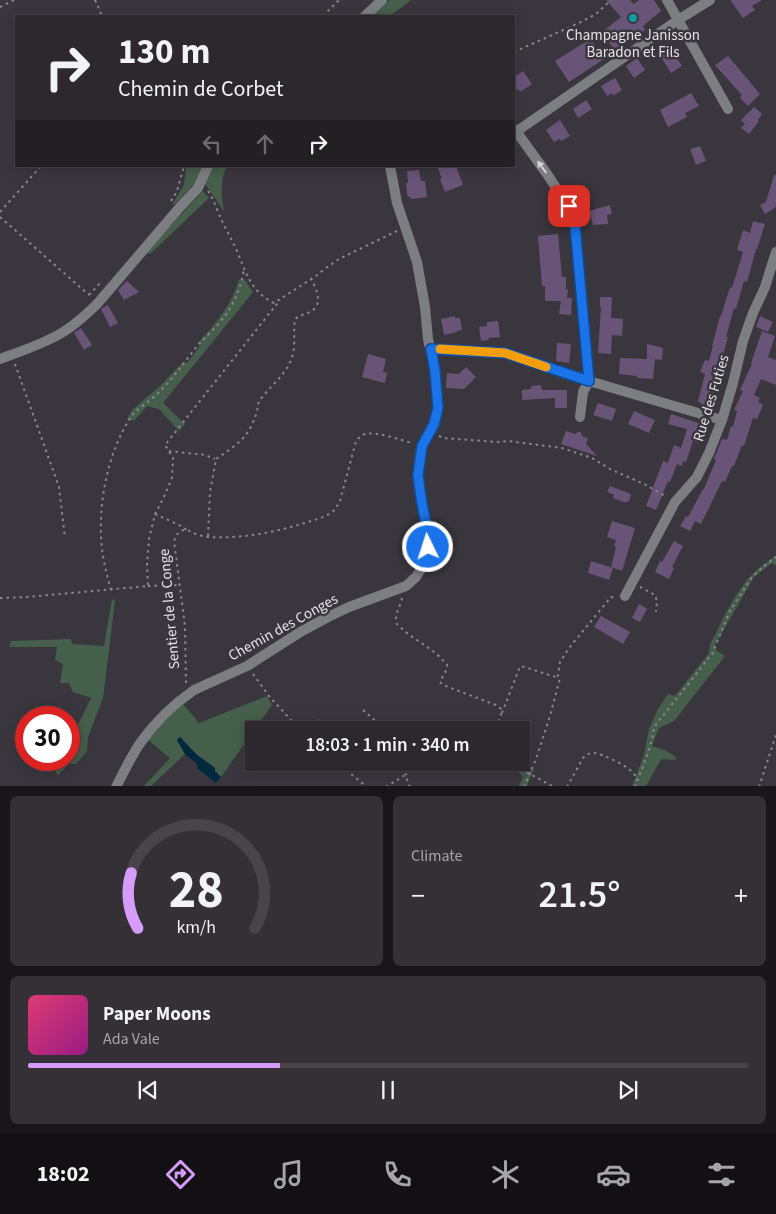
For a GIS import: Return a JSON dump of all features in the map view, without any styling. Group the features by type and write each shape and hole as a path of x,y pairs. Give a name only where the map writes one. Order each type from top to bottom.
{"street":[{"path":"366,15 382,0"},
{"path":"667,0 728,109"},
{"path":"580,417 583,392 589,381 574,214 515,131 710,0"},
{"path":"0,359 59,335 98,304 198,188 208,167"},
{"name":"Chemin des Conges","path":"116,786 149,732 187,695 247,666 328,617 364,601 403,588 416,577 424,564 428,547 418,475 422,446 434,424 438,408 435,371 428,339 425,306 417,262 397,203 390,167"},
{"name":"Rue des Futies","path":"621,597 631,584 675,502 697,477 709,454 722,420 743,341 765,287 776,252"},
{"path":"431,349 505,353 589,381 722,420"}],"path":[{"path":"0,7 14,0"},
{"path":"95,0 102,15"},
{"path":"324,15 339,0"},
{"path":"515,52 596,14 611,0"},
{"path":"0,212 39,167"},
{"path":"170,202 177,191 184,167"},
{"path":"200,183 209,192 217,207 249,280 255,289 274,303 339,259 406,227"},
{"path":"0,217 98,304"},
{"path":"111,590 103,556 101,506 110,466 123,430 132,415 152,400 171,380 198,345 224,318 240,288 244,269"},
{"path":"208,537 210,492 216,459 245,436 254,420 258,402 288,368 295,345 295,320 304,313 312,311 318,304 318,295 311,279"},
{"path":"88,295 102,280"},
{"path":"148,586 149,540 155,514 172,478 173,458 165,445 280,300"},
{"path":"12,354 59,487 65,538"},
{"path":"430,430 443,438 496,442 508,441 562,448 592,458 675,502"},
{"path":"155,514 196,534 208,537 244,536 284,529 332,513 340,501 356,441 362,435 366,433 377,434 422,446"},
{"path":"168,451 205,455 216,459"},
{"name":"Sentier de la Conge","path":"187,695 185,626 174,541 178,533 188,530"},
{"path":"635,786 658,720 712,654 730,611 752,577 776,558"},
{"path":"631,584 643,587 655,594 657,601 656,612"},
{"path":"0,598 27,598 148,586 180,585"},
{"path":"403,588 396,624 444,661 447,665 447,670 441,677 440,682 443,685 496,705 501,709 501,715"},
{"path":"524,786 536,759 550,716 560,678 558,676 560,662 569,648 612,596 621,597"},
{"path":"247,666 269,696 291,721"},
{"path":"499,721 521,666 560,678"},
{"path":"363,710 376,721"},
{"path":"759,786 776,735"},
{"path":"567,786 583,758 592,753 602,755 630,770 635,775 637,781"},
{"path":"348,771 367,786"},
{"path":"386,786 410,771"},
{"path":"525,771 554,786"},
{"path":"405,775 410,786"}],"green space":[{"path":"390,0 411,0 391,15 371,15"},
{"path":"186,167 203,167 196,182 172,205 184,185"},
{"path":"213,167 227,167 222,188 224,211 205,184"},
{"path":"203,191 209,198 150,254 146,252"},
{"path":"244,279 253,292 163,403 185,424 179,431 159,409 147,406 134,421 127,419 132,410 160,386 183,362 187,363 200,346 198,343 227,306 239,280"},
{"path":"776,555 776,565 772,563 754,577 715,645 717,651 725,656 674,721 659,728 652,746 665,750 676,757 675,760 662,759 646,786 632,786 644,755 649,729 658,709 668,694 675,696 709,653 710,645 727,612 747,580"},
{"path":"112,599 115,601 103,698 88,737 87,751 80,759 80,720 91,698 73,692 69,683 60,683 63,664 55,660 57,647 9,647 11,641 71,639 72,644 104,646"},
{"path":"267,696 272,705 261,721 245,721 245,743 221,777 214,767 197,755 180,737 177,740 185,754 151,786 144,786 170,758 148,740 162,723 183,704 199,723"},
{"path":"530,767 534,769 527,786 519,786 523,777 518,771 530,771"}],"water":[{"path":"180,737 197,755 215,768 215,771 221,777 216,783 197,768 197,764 185,754 177,740"}],"building":[{"path":"606,0 630,0 634,4 639,0 654,0 661,11 643,26 645,30 615,51 602,32 621,17"},
{"path":"730,0 762,0 752,6 755,10 743,18"},
{"path":"590,39 604,59 569,82 555,61"},
{"path":"669,46 682,66 671,73 659,54"},
{"path":"728,56 760,94 748,106 740,98 742,95 715,65"},
{"path":"637,58 645,70 634,78 626,66"},
{"path":"523,71 532,84 520,92 518,89 515,91 515,76"},
{"path":"615,78 622,90 613,96 612,93 607,96 601,86"},
{"path":"691,93 699,106 685,113 687,117 668,127 660,110"},
{"path":"586,100 592,109 578,118 573,109"},
{"path":"754,107 762,114 749,134 741,128 745,124 741,120"},
{"path":"560,120 570,136 561,141 560,139 554,142 546,130"},
{"path":"700,146 706,161 696,165 690,149"},
{"path":"437,167 456,167 463,185 445,192 440,179 442,179"},
{"path":"419,170 421,181 425,181 427,197 412,199 407,195 407,171"},
{"path":"774,175 776,175 776,205 775,208 765,214 760,205 766,202"},
{"path":"610,205 612,214 607,215 608,224 593,225 589,211"},
{"path":"753,221 765,224 747,282 744,281 736,309 734,308 721,362 712,381 717,382 713,395 718,396 715,407 713,406 712,410 700,406 701,403 698,401 705,374 700,372 705,360 709,361 720,316 730,287 732,288 743,252 737,250 743,230 750,233"},
{"path":"558,234 562,277 566,277 567,298 572,298 571,315 559,314 561,301 545,301 545,286 542,286 538,236"},
{"path":"127,281 139,292 124,300 118,290"},
{"path":"600,297 612,297 611,318 623,319 622,336 612,335 611,354 598,353"},
{"path":"108,305 118,323 110,327 101,309"},
{"path":"455,316 455,318 460,318 462,330 444,335 441,319"},
{"path":"760,316 773,322 768,332 756,327"},
{"path":"498,321 500,337 481,341 479,327 487,326 487,322"},
{"path":"81,328 92,345 84,350 74,333"},
{"path":"762,331 775,336 768,357 776,360 776,385 761,379 754,395 760,398 758,402 763,405 757,419 753,418 744,446 742,445 725,482 722,481 701,524 695,521 690,531 680,526 686,516 688,517 704,489 722,439 727,440 731,426 733,427 737,411 734,410 743,391 740,390 752,364"},
{"path":"557,343 571,344 569,363 556,361"},
{"path":"647,344 663,348 662,360 655,359 653,379 619,374 620,358 647,359"},
{"path":"368,354 386,359 383,372 387,373 385,383 362,377"},
{"path":"466,367 476,377 464,389 446,388 447,373 459,374"},
{"path":"541,385 542,390 567,390 567,408 555,408 555,398 522,400 522,390 531,389 531,386"},
{"path":"598,403 616,409 612,421 593,415"},
{"path":"634,411 655,420 649,433 628,424"},
{"path":"671,414 704,425 698,443 693,441 686,462 683,461 682,466 677,464 656,510 646,506 663,461 668,463 674,445 681,448 687,429 668,424"},
{"path":"566,431 575,434 580,431 583,437 588,438 586,444 597,456 561,444"},
{"path":"610,486 631,494 629,502 627,501 626,503 613,498 614,495 607,492"},
{"path":"612,521 635,528 622,571 611,567 616,540 607,537"},
{"path":"674,541 683,546 672,567 674,568 669,579 655,572"},
{"path":"591,561 613,568 609,580 588,573"},
{"path":"639,604 647,609 640,622 632,618"},
{"path":"601,616 630,632 623,644 594,627"}],"slow traffic":[{"path":"440,349 505,353 546,367"}],"place":[{"name":"Champagne Janisson Baradon et Fils","path":"633,18"}],"route":[{"path":"428,547 418,475 420,452 434,424 438,408 431,349 505,353 589,381 574,214 569,206"}]}
